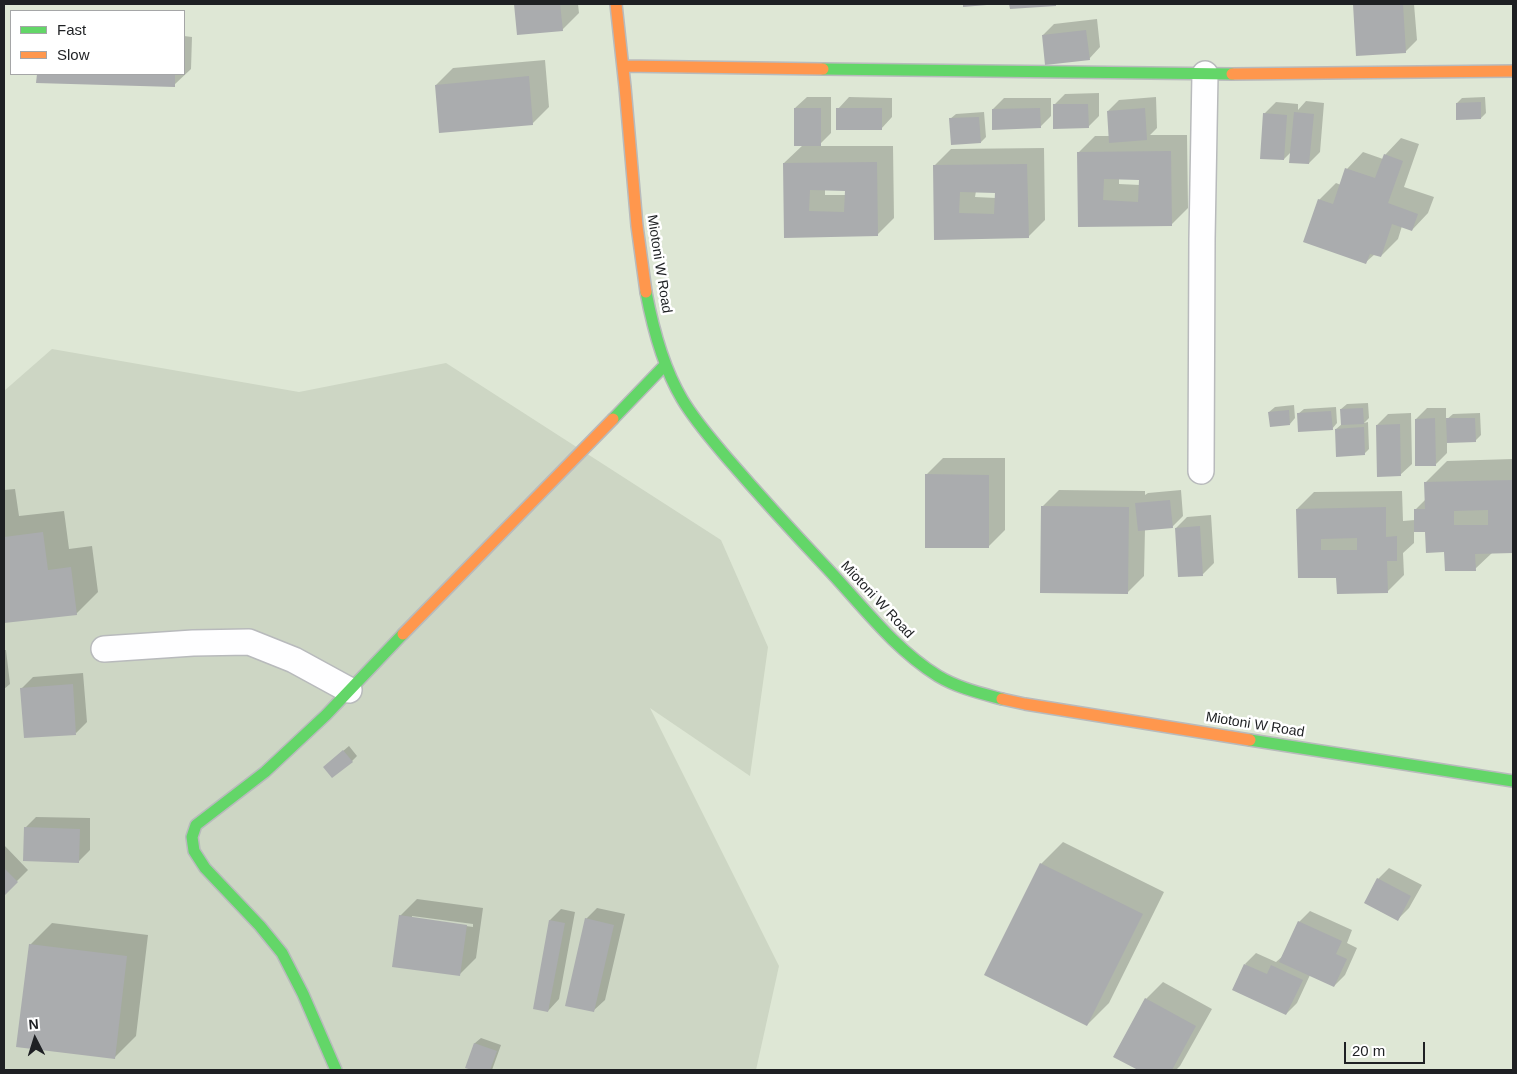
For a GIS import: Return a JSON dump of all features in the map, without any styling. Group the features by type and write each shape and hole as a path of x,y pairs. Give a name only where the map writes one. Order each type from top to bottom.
{"street":[{"name":"Miotoni W Road","path":"616,4 639,246 648,303 665,365 678,394 695,419 765,502 900,648 939,677 974,691 1025,704 1513,781"},
{"path":"623,66 1205,74 1513,71"},
{"path":"1201,471 1205,74"},
{"path":"336,1070 303,994 282,953 260,926 205,868 194,851 192,837 196,825 265,772 326,715 665,365"},
{"path":"104,649 193,643 249,642 294,660 349,690"}],"green space":[{"path":"4,4 1513,4 1513,1070 4,1070"},
{"path":"52,349 299,392 446,363 721,540 768,647 750,776 650,708 779,966 756,1070 4,1070 4,391"}],"building":[{"path":"514,4 560,4 563,31 517,35"},
{"path":"963,4 987,4 987,5 963,7"},
{"path":"1009,4 1056,4 1056,6 1010,9"},
{"path":"1353,4 1403,4 1406,53 1356,56"},
{"path":"1086,30 1090,60 1045,65 1042,35"},
{"path":"37,75 175,75 175,87 36,83"},
{"path":"529,76 533,125 439,133 435,85"},
{"path":"1481,102 1481,119 1456,120 1456,103"},
{"path":"1053,104 1088,104 1089,128 1053,129"},
{"path":"794,108 821,108 821,146 794,146"},
{"path":"836,108 882,108 882,130 836,130"},
{"path":"1040,108 1041,128 992,130 992,109"},
{"path":"1145,108 1147,140 1109,143 1107,111"},
{"path":"1294,112 1314,114 1309,164 1289,163"},
{"path":"1263,113 1287,115 1284,160 1260,159"},
{"path":"979,117 981,143 951,145 949,118"},
{"path":"1171,151 1172,226 1078,227 1077,152","holes":["1104,179 1139,180 1138,202 1103,200"]},
{"path":"1384,154 1403,161 1388,203 1418,214 1412,231 1392,224 1381,257 1370,254 1366,264 1303,242 1318,199 1333,204 1345,168 1375,178"},
{"path":"877,162 878,236 784,238 783,163","holes":["810,190 845,191 844,212 809,211"]},
{"path":"1027,164 1029,238 934,240 933,165","holes":["960,192 995,193 994,214 959,213"]},
{"path":"1363,408 1364,424 1341,425 1340,409"},
{"path":"1289,410 1290,425 1270,427 1268,412"},
{"path":"1331,411 1333,430 1298,432 1297,413"},
{"path":"1435,418 1436,466 1415,466 1415,419"},
{"path":"1446,418 1475,418 1476,442 1447,443"},
{"path":"1400,424 1401,476 1377,477 1376,425"},
{"path":"1364,427 1365,455 1336,457 1335,429"},
{"path":"925,474 989,475 989,548 925,548"},
{"path":"1513,480 1513,553 1475,554 1476,571 1445,571 1444,552 1426,553 1425,532 1414,532 1414,509 1425,509 1424,482","holes":["1488,510 1488,525 1454,525 1454,511"]},
{"path":"1170,500 1173,528 1138,531 1135,503"},
{"path":"1041,506 1129,507 1128,594 1040,593"},
{"path":"1386,507 1386,537 1397,536 1397,561 1387,561 1388,593 1337,594 1336,578 1298,578 1296,509","holes":["1357,538 1357,550 1321,550 1321,539"]},
{"path":"1200,526 1203,576 1178,577 1175,528"},
{"path":"43,532 48,570 71,567 77,615 4,623 4,537"},
{"path":"73,684 76,735 24,738 20,688"},
{"path":"343,750 353,762 332,778 323,767"},
{"path":"24,827 80,829 79,863 23,861"},
{"path":"1040,863 1143,914 1087,1026 984,975"},
{"path":"4,868 18,882 4,896"},
{"path":"1377,878 1411,896 1398,921 1364,903"},
{"path":"399,915 467,925 460,976 392,967"},
{"path":"585,918 614,925 594,1012 565,1006"},
{"path":"549,920 565,923 548,1012 533,1009"},
{"path":"1298,921 1342,941 1336,954 1347,959 1334,987 1279,962"},
{"path":"29,944 127,956 115,1059 16,1047"},
{"path":"1244,964 1267,974 1271,965 1303,980 1286,1015 1232,990"},
{"path":"1145,998 1196,1026 1172,1070 1138,1070 1113,1057"},
{"path":"474,1043 497,1051 490,1070 465,1068"}],"traffic: fast":[{"path":"823,69 1232,74"},
{"path":"646,292 660,347 675,387 698,423 740,473 878,625 906,652 938,676 953,684 1002,699"},
{"path":"613,419 665,365"},
{"path":"336,1070 303,994 282,953 260,926 205,868 194,851 192,837 196,825 265,772 326,715 403,634"},
{"path":"1250,740 1513,781"}],"traffic: slow":[{"path":"616,4 637,226 646,292"},
{"path":"623,66 823,69"},
{"path":"1232,74 1513,71"},
{"path":"403,634 613,419"},
{"path":"1002,699 1250,740"}]}
